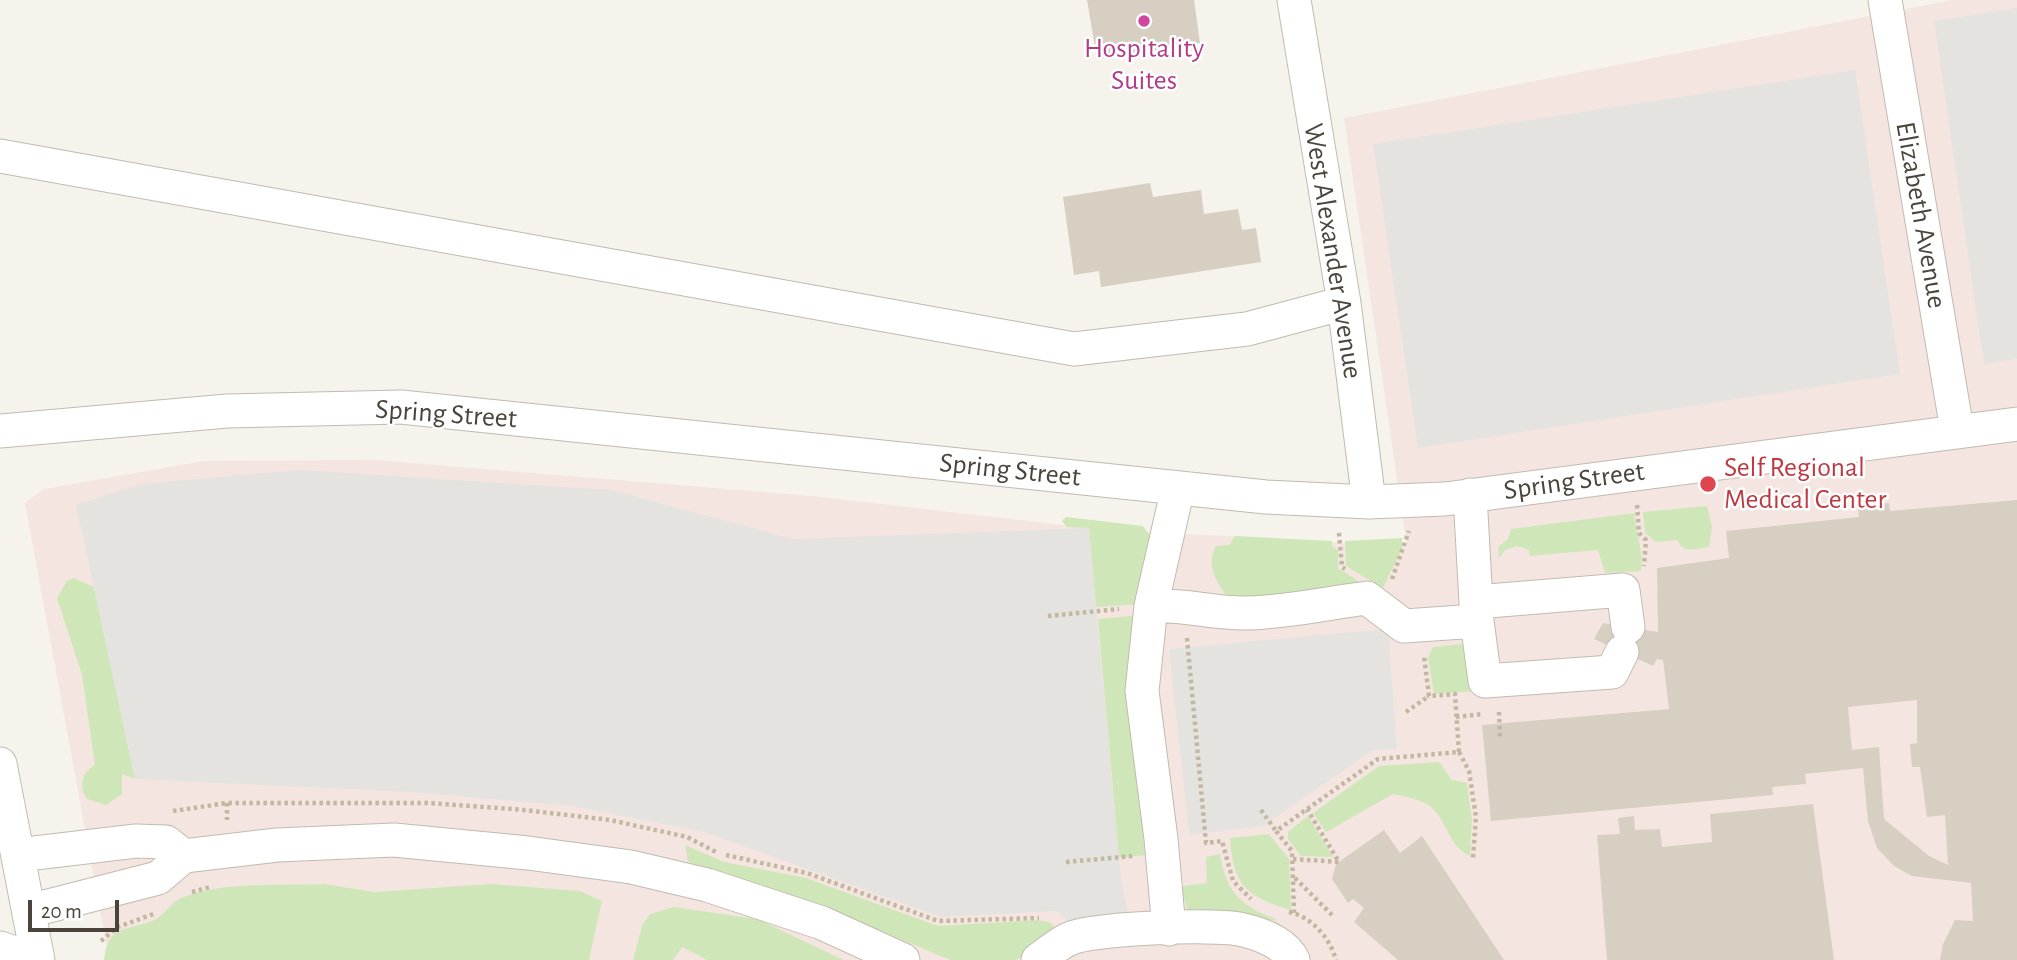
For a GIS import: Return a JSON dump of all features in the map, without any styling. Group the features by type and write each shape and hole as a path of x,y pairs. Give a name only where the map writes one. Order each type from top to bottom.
{"street":[{"name":"West Alexander Avenue","path":"1294,0 1344,303 1369,502"},
{"name":"Elizabeth Avenue","path":"1885,0 1957,430"},
{"path":"0,156 1074,349 1247,329 1344,303"},
{"name":"Spring Street","path":"0,431 227,411 401,407 1266,497 1369,502 1470,495 2017,424"},
{"path":"1169,929 1161,839 1142,691 1166,605 1178,488"},
{"path":"1166,605 1248,613 1367,598 1404,625 1477,611 1622,590 1625,639 1612,672 1485,681 1477,611 1470,495"},
{"path":"0,764 37,960 0,948"},
{"path":"18,855 136,841 166,842 184,856"},
{"path":"29,911 158,878 184,856 277,845 394,841 528,853 631,867 707,886 822,923 903,960"},
{"path":"1038,960 1070,938 1098,941 1169,929 1240,929 1271,939 1290,953 1293,960"},
{"path":"1059,960 1098,941"}],"path":[{"path":"1373,603 1385,594 1409,530"},
{"path":"1048,616 1166,605 1190,661 1206,843 1222,841 1233,881 1257,903"},
{"path":"1404,625 1423,648 1429,696"},
{"path":"1406,712 1429,696 1455,694 1459,752 1469,771 1476,817 1473,858"},
{"path":"1499,712 1500,740"},
{"path":"1276,831 1378,758 1459,752"},
{"path":"1293,859 1339,862 1307,809"},
{"path":"1261,810 1292,851 1294,913"},
{"path":"1294,877 1332,915"},
{"path":"1284,911 1308,919 1323,934 1336,960"}],"shaded area":[{"name":"Self Regional Medical Center","path":"1952,0 2017,0 2017,960 109,960 25,503 44,489 204,461 375,460 812,496 1089,528 1407,547 1344,118"},
{"path":"2017,8 2017,359 1984,364 1934,21"},
{"path":"1855,70 1900,374 1418,448 1373,144"},
{"path":"299,470 611,490 794,539 1089,528 1121,881 1128,913 1078,929 1056,911 941,917 704,832 573,806 410,792 135,779 76,505 141,484"},
{"path":"1388,629 1397,749 1373,750 1263,826 1189,835 1169,649"}],"green space":[{"path":"1707,506 1712,527 1709,547 1686,549 1677,540 1656,542 1645,533 1643,512"},
{"path":"1634,513 1641,571 1605,573 1598,550 1530,556 1529,550 1517,546 1505,550 1499,558 1498,547 1508,539 1511,529"},
{"path":"1066,517 1143,526 1152,539 1141,604 1096,607 1089,528 1067,527 1062,521"},
{"path":"1235,536 1332,541 1332,546 1338,550 1338,568 1378,594 1229,599 1214,574 1212,560 1216,546 1229,545"},
{"path":"1402,538 1402,548 1383,588 1346,566 1345,541"},
{"path":"74,578 94,587 135,779 122,774 122,794 106,805 87,799 83,789 84,776 95,765 82,675 57,598 67,581"},
{"path":"1140,615 1134,731 1145,855 1119,858 1098,619"},
{"path":"1462,644 1466,646 1474,691 1434,694 1428,657 1433,647"},
{"path":"1439,762 1452,780 1467,783 1472,820 1470,856 1452,840 1431,807 1413,799 1393,794 1326,832 1313,813 1379,766"},
{"path":"1308,816 1333,857 1301,856 1288,839 1288,832"},
{"path":"1269,834 1289,859 1291,910 1253,894 1245,887 1235,868 1230,838"},
{"path":"685,845 724,862 806,878 938,926 1038,920 1052,923 1055,932 1052,938 1016,960 950,960 853,919 695,866 688,861"},
{"path":"1220,854 1227,879 1238,897 1245,904 1278,920 1223,924 1188,912 1181,889 1184,886 1207,883 1206,857"},
{"path":"324,884 374,892 491,884 580,891 602,901 589,960 104,960 106,948 114,934 157,919 181,898 232,887"},
{"path":"674,907 757,919 844,960 707,960 682,947 673,960 633,960 642,926 650,914"}],"building":[{"name":"Hospitality Suites","path":"1087,0 1194,0 1200,43 1097,59"},
{"path":"1150,183 1153,197 1201,190 1204,214 1238,209 1242,230 1256,228 1261,262 1101,287 1099,271 1074,275 1063,197"},
{"path":"2017,500 2017,960 1940,960 1943,944 1955,920 1973,921 1971,883 1912,876 1894,866 1877,848 1868,821 1863,768 1805,774 1806,784 1772,787 1773,795 1491,821 1482,725 1669,709 1663,660 1657,659 1653,666 1594,639 1603,623 1658,632 1657,568 1729,558 1726,531 1859,517 1858,506 1889,503 1890,511","holes":["1917,700 1917,743 1910,744 1912,767 1920,767 1927,817 1945,815 1948,865 1929,856 1884,819 1879,747 1852,750 1848,707"]},
{"path":"1813,804 1834,960 1607,960 1597,835 1620,834 1618,818 1634,816 1635,830 1660,829 1662,847 1712,842 1710,814"},
{"path":"1384,830 1400,853 1422,836 1504,960 1398,960 1354,922 1364,908 1353,899 1348,903 1332,879 1336,864"}],"place":[{"name":"Hospitality Suites","path":"1144,21"},
{"name":"Self Regional Medical Center","path":"1708,484"}]}
